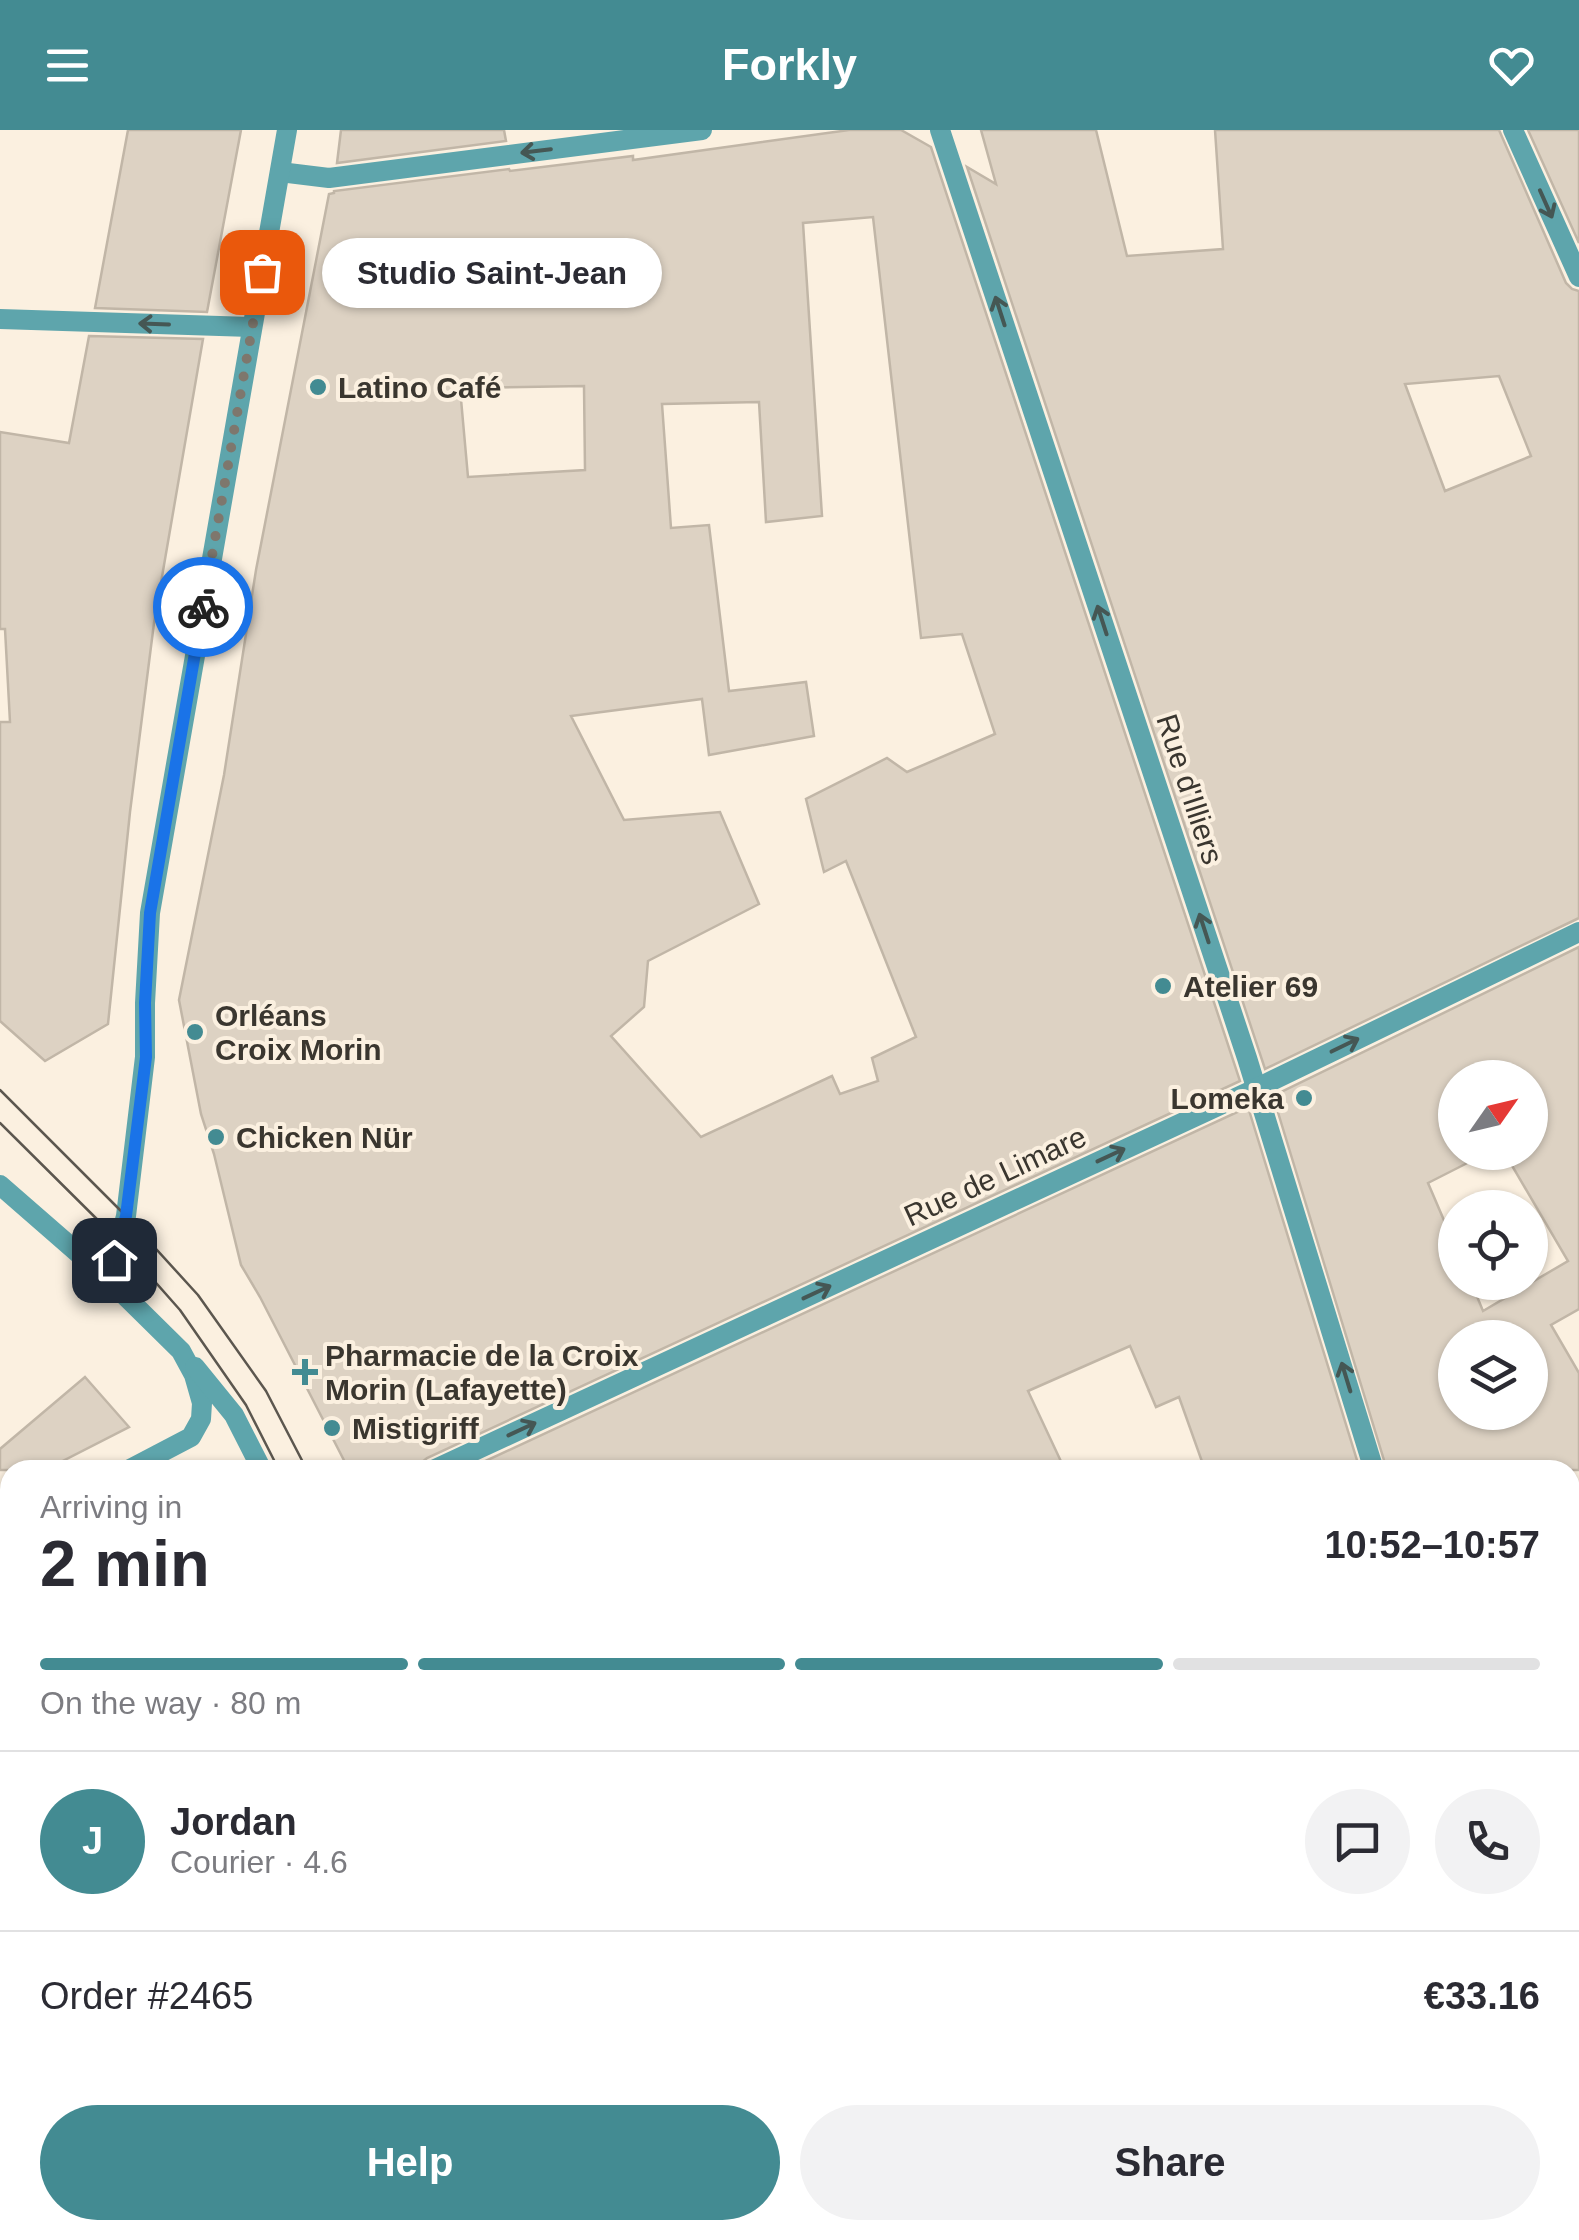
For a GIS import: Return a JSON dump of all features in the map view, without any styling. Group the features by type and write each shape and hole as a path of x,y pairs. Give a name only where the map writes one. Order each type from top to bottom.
{"street":[{"path":"108,1280 126,1216 146,1057 150,913 287,130"},
{"path":"280,172 329,178 702,130"},
{"name":"Rue d'Illiers","path":"940,130 1257,1088 1371,1460"},
{"path":"1513,130 1579,277"},
{"path":"0,319 251,327"},
{"name":"Rue de Limare","path":"455,1460 1257,1088 1579,932"},
{"path":"0,1185 181,1351 234,1415 257,1460"},
{"path":"149,1460 191,1438 201,1419 198,1389 181,1351"}],"building":[{"path":"128,130 241,130 207,312 95,308"},
{"path":"341,130 504,130 506,141 337,163"},
{"path":"849,130 901,130 931,147 1240,1081 425,1460 344,1460 241,1265 201,1114 179,1000 224,775 256,570 329,194 633,156 633,160","holes":["873,217 921,638 962,634 995,734 907,772 887,758 806,799 824,872 846,861 916,1037 872,1058 878,1081 840,1094 832,1076 701,1137 611,1036 644,1007 648,961 759,904 720,812 624,820 571,716 702,699 709,755 814,736 806,682 729,691 709,525 671,528 662,404 759,402 766,522 822,516 803,223","584,386 585,470 468,477 460,388"]},
{"path":"981,130 1096,130 1127,256 1223,249 1215,130 1499,130 1566,283 1579,291 1579,918 1265,1069 967,167 996,184","holes":["1499,376 1531,456 1445,491 1405,384"]},
{"path":"1528,130 1579,130 1579,243"},
{"path":"89,336 203,339 154,623 108,1024 45,1061 0,1021 0,722 10,722 5,629 0,629 0,432 69,443"},
{"path":"1579,947 1579,1309 1551,1325 1579,1373 1579,1460 1384,1460 1273,1096","holes":["1438,1060 1548,1060 1548,1170 1515,1170 1526,1190 1548,1190 1548,1227 1568,1261 1548,1273 1548,1300 1502,1300 1483,1311 1478,1300 1438,1300 1438,1206 1428,1183 1454,1170 1438,1170"]},
{"path":"1248,1107 1357,1460 1201,1460 1179,1397 1156,1407 1130,1346 1028,1391 1060,1460 488,1460"},
{"path":"85,1377 129,1427 65,1460 0,1460 0,1449"}],"tram line":[{"path":"0,1090 126,1216 198,1295 266,1391 302,1460"},
{"path":"0,1123 119,1241 180,1310 246,1405 274,1460"}],"way so far":[{"path":"203,607 262,272"}],"place":[{"name":"Studio Saint-Jean","path":"262,272"},
{"name":"Latino Café","path":"318,387"},
{"name":"Atelier 69","path":"1163,986"},
{"name":"Orléans Croix Morin","path":"195,1032"},
{"name":"Lomeka","path":"1304,1098"},
{"name":"Chicken Nür","path":"216,1137"},
{"name":"Pharmacie de la Croix Morin (Lafayette)","path":"305,1372"},
{"name":"Mistigriff","path":"332,1428"}],"route":[{"path":"114,1260 126,1216 146,1057 150,913 203,607"}]}
